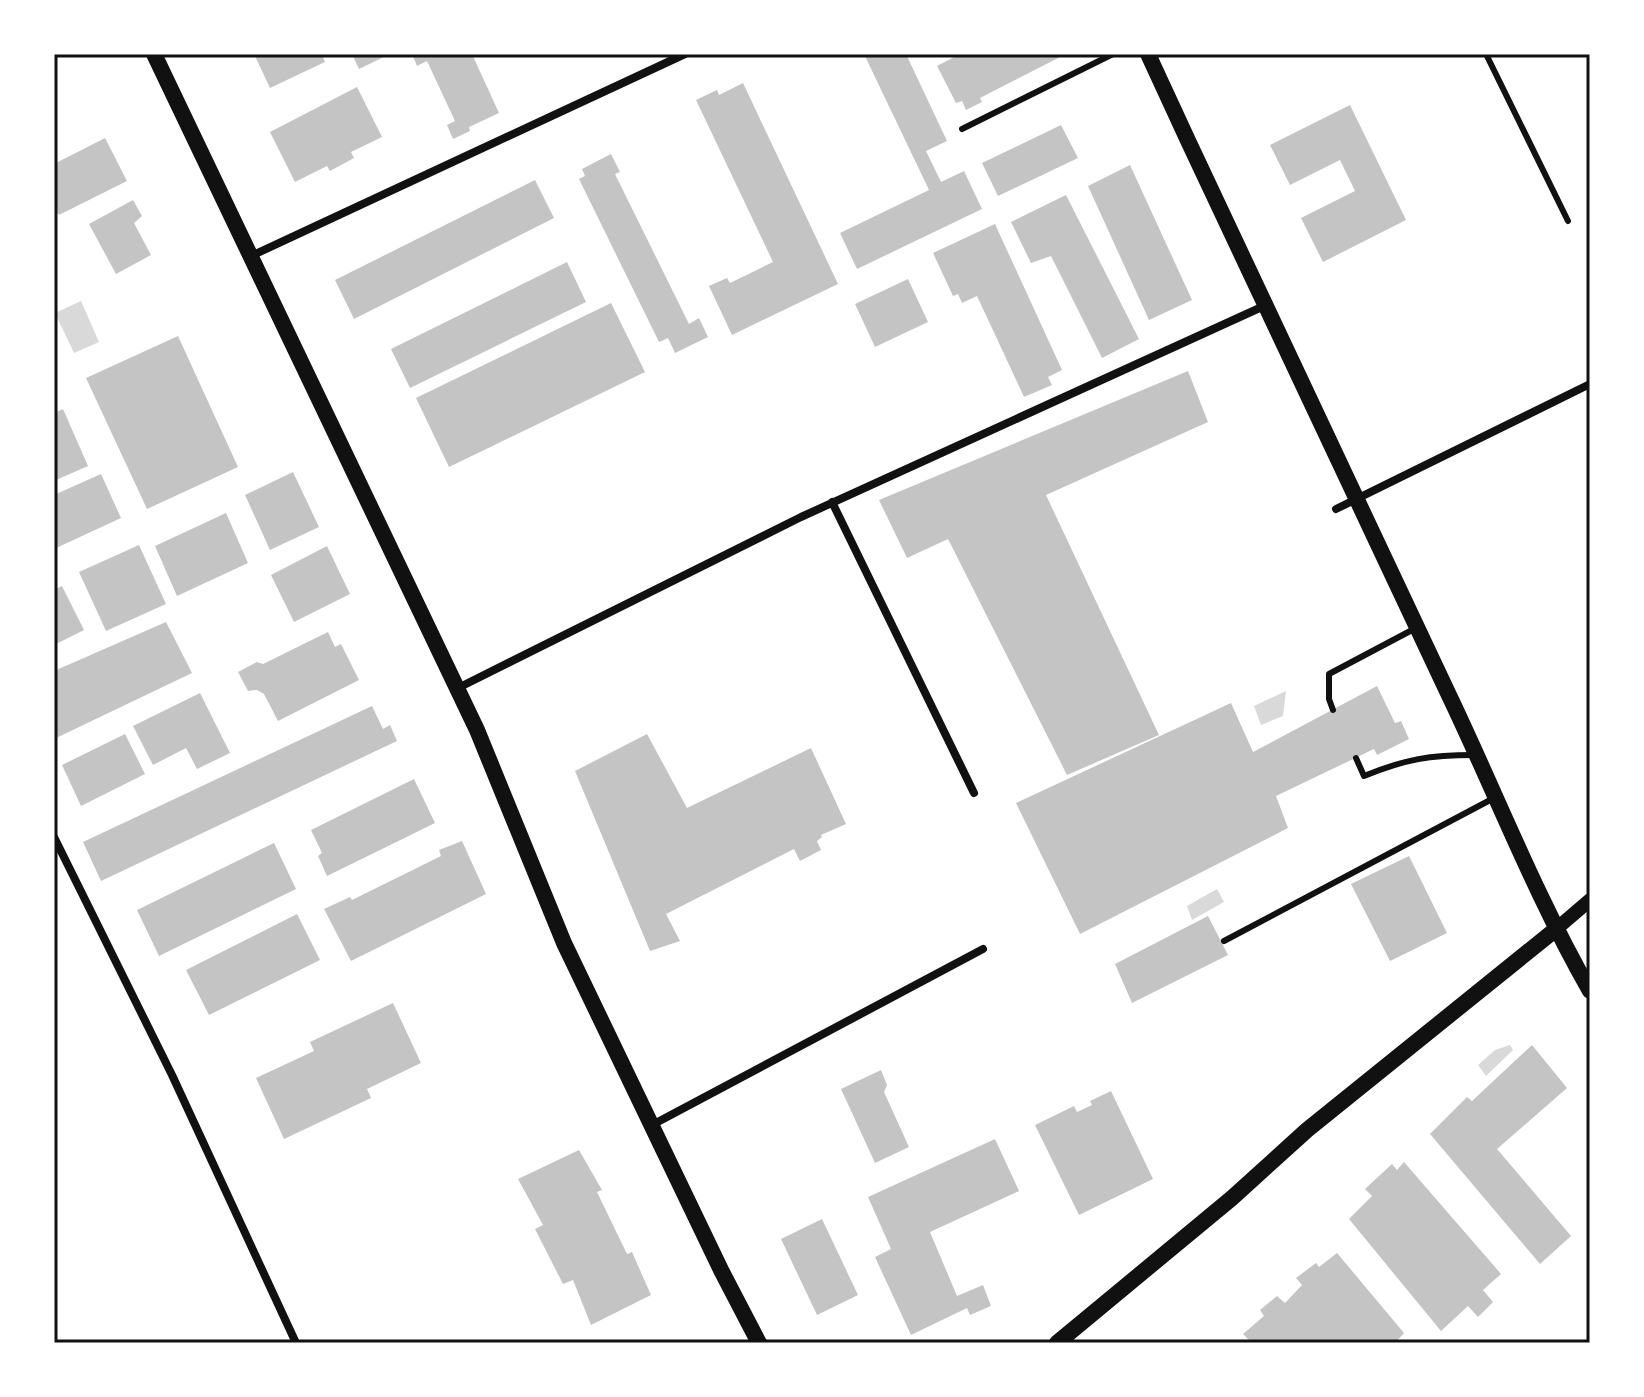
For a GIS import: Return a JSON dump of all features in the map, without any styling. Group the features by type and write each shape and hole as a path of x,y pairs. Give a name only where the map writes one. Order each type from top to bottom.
{"main road":[{"path":"154,54 477,730 564,943 759,1343"},
{"path":"1148,54 1264,306 1498,796 1555,930 1590,991"},
{"path":"1057,1343 1232,1198 1307,1130 1555,930"}],"street":[{"path":"251,256 685,54"},
{"path":"456,689 832,502 1264,306"},
{"path":"1336,509 1590,384"},
{"path":"832,502 974,793"},
{"path":"54,837 172,1075 296,1343"},
{"path":"1555,930 1590,900"},
{"path":"651,1126 983,949"}],"lane":[{"path":"962,129 1113,54"},
{"path":"1486,54 1568,221"},
{"path":"1333,710 1329,699 1329,674 1417,627"},
{"path":"1356,758 1364,776 1400,761 1431,755 1478,755"},
{"path":"1224,941 1498,796"}],"shaded area":[{"path":"81,301 99,342 74,353 55,313"},
{"path":"1286,691 1283,716 1261,725 1254,706"},
{"path":"1217,889 1224,902 1192,920 1187,906"},
{"path":"1510,1045 1513,1050 1486,1076 1478,1065 1495,1050"}],"building":[{"path":"254,54 322,54 325,62 270,88"},
{"path":"352,54 390,54 359,69"},
{"path":"412,54 472,54 499,113 469,127 470,131 453,139 447,125 455,121 427,61 417,66"},
{"path":"864,54 906,54 947,141 926,151 941,182 964,171 982,209 857,269 840,233 929,190"},
{"path":"960,54 1066,54 980,98 982,102 966,110 962,101 956,103 937,66"},
{"path":"743,83 838,284 732,335 709,286 727,278 730,283 773,262 696,100 717,90 719,95"},
{"path":"357,87 382,137 351,152 354,158 330,171 327,166 295,182 270,132"},
{"path":"1350,105 1406,220 1323,262 1301,218 1355,191 1340,160 1290,185 1270,145"},
{"path":"1061,125 1078,158 998,196 982,163"},
{"path":"105,138 127,181 59,215 54,208 54,164"},
{"path":"611,154 620,172 615,174 689,324 699,318 708,337 675,353 668,338 659,342 579,179 585,176 582,169"},
{"path":"1130,165 1192,300 1149,320 1088,186"},
{"path":"535,180 554,218 354,319 335,280"},
{"path":"1066,195 1139,339 1102,358 1051,256 1031,263 1011,222"},
{"path":"133,200 142,216 134,223 151,255 116,274 89,224"},
{"path":"995,224 1062,370 1048,377 1052,385 1024,397 977,296 962,303 958,294 953,296 933,253"},
{"path":"567,262 586,302 410,388 391,349"},
{"path":"908,279 928,322 875,347 855,304"},
{"path":"611,303 645,372 449,467 416,398"},
{"path":"178,336 238,467 147,509 86,378"},
{"path":"1188,371 1208,422 1046,495 1159,735 1067,775 948,539 907,558 879,500"},
{"path":"63,409 88,466 56,480 54,413"},
{"path":"293,472 319,527 270,550 245,495"},
{"path":"101,474 121,518 54,549 54,495"},
{"path":"226,513 248,563 177,596 155,546"},
{"path":"139,545 166,604 106,631 79,572"},
{"path":"327,546 350,594 294,622 271,575"},
{"path":"62,586 84,630 54,645 54,590"},
{"path":"166,622 192,673 54,739 54,671"},
{"path":"328,632 335,647 341,644 359,680 278,721 264,694 257,690 248,691 238,672 257,662 263,664"},
{"path":"1377,686 1395,723 1401,721 1409,739 1377,755 1374,749 1276,796 1288,828 1080,934 1016,803 1231,703 1253,752"},
{"path":"200,693 230,753 197,769 186,748 153,765 133,726"},
{"path":"372,706 383,729 390,725 397,741 101,881 83,842"},
{"path":"125,734 145,774 81,806 62,765"},
{"path":"647,734 687,808 811,748 846,824 821,835 817,841 821,850 800,861 794,849 666,914 680,941 650,951 575,771"},
{"path":"414,779 435,823 327,876 318,856 322,853 311,830"},
{"path":"462,841 486,894 351,961 324,909 350,897 352,900 441,856 439,850"},
{"path":"274,843 296,889 159,956 137,910"},
{"path":"1409,856 1447,933 1390,961 1351,884"},
{"path":"297,914 320,960 209,1015 186,970"},
{"path":"1208,916 1228,955 1132,1003 1115,964"},
{"path":"393,1003 421,1063 367,1089 371,1098 284,1139 256,1078 314,1051 310,1042"},
{"path":"1532,1045 1567,1088 1497,1149 1571,1236 1540,1264 1430,1134 1467,1097 1472,1101"},
{"path":"881,1070 887,1085 884,1092 909,1147 875,1163 841,1089"},
{"path":"1111,1091 1153,1179 1079,1215 1035,1125 1074,1106 1077,1112 1092,1105 1090,1101"},
{"path":"995,1139 1019,1191 930,1232 957,1296 983,1285 991,1306 970,1315 967,1308 911,1335 875,1257 891,1249 868,1197"},
{"path":"579,1150 602,1190 597,1192 627,1254 632,1252 651,1295 591,1325 573,1280 563,1284 535,1229 543,1225 518,1179"},
{"path":"1404,1162 1501,1274 1483,1290 1493,1302 1478,1317 1468,1306 1441,1331 1349,1219 1372,1196 1365,1189 1392,1164 1397,1170"},
{"path":"822,1219 858,1295 817,1315 781,1239"},
{"path":"1337,1253 1404,1333 1395,1343 1252,1343 1243,1334 1264,1316 1260,1310 1277,1296 1285,1303 1302,1285 1296,1278 1316,1263 1319,1267"}]}
